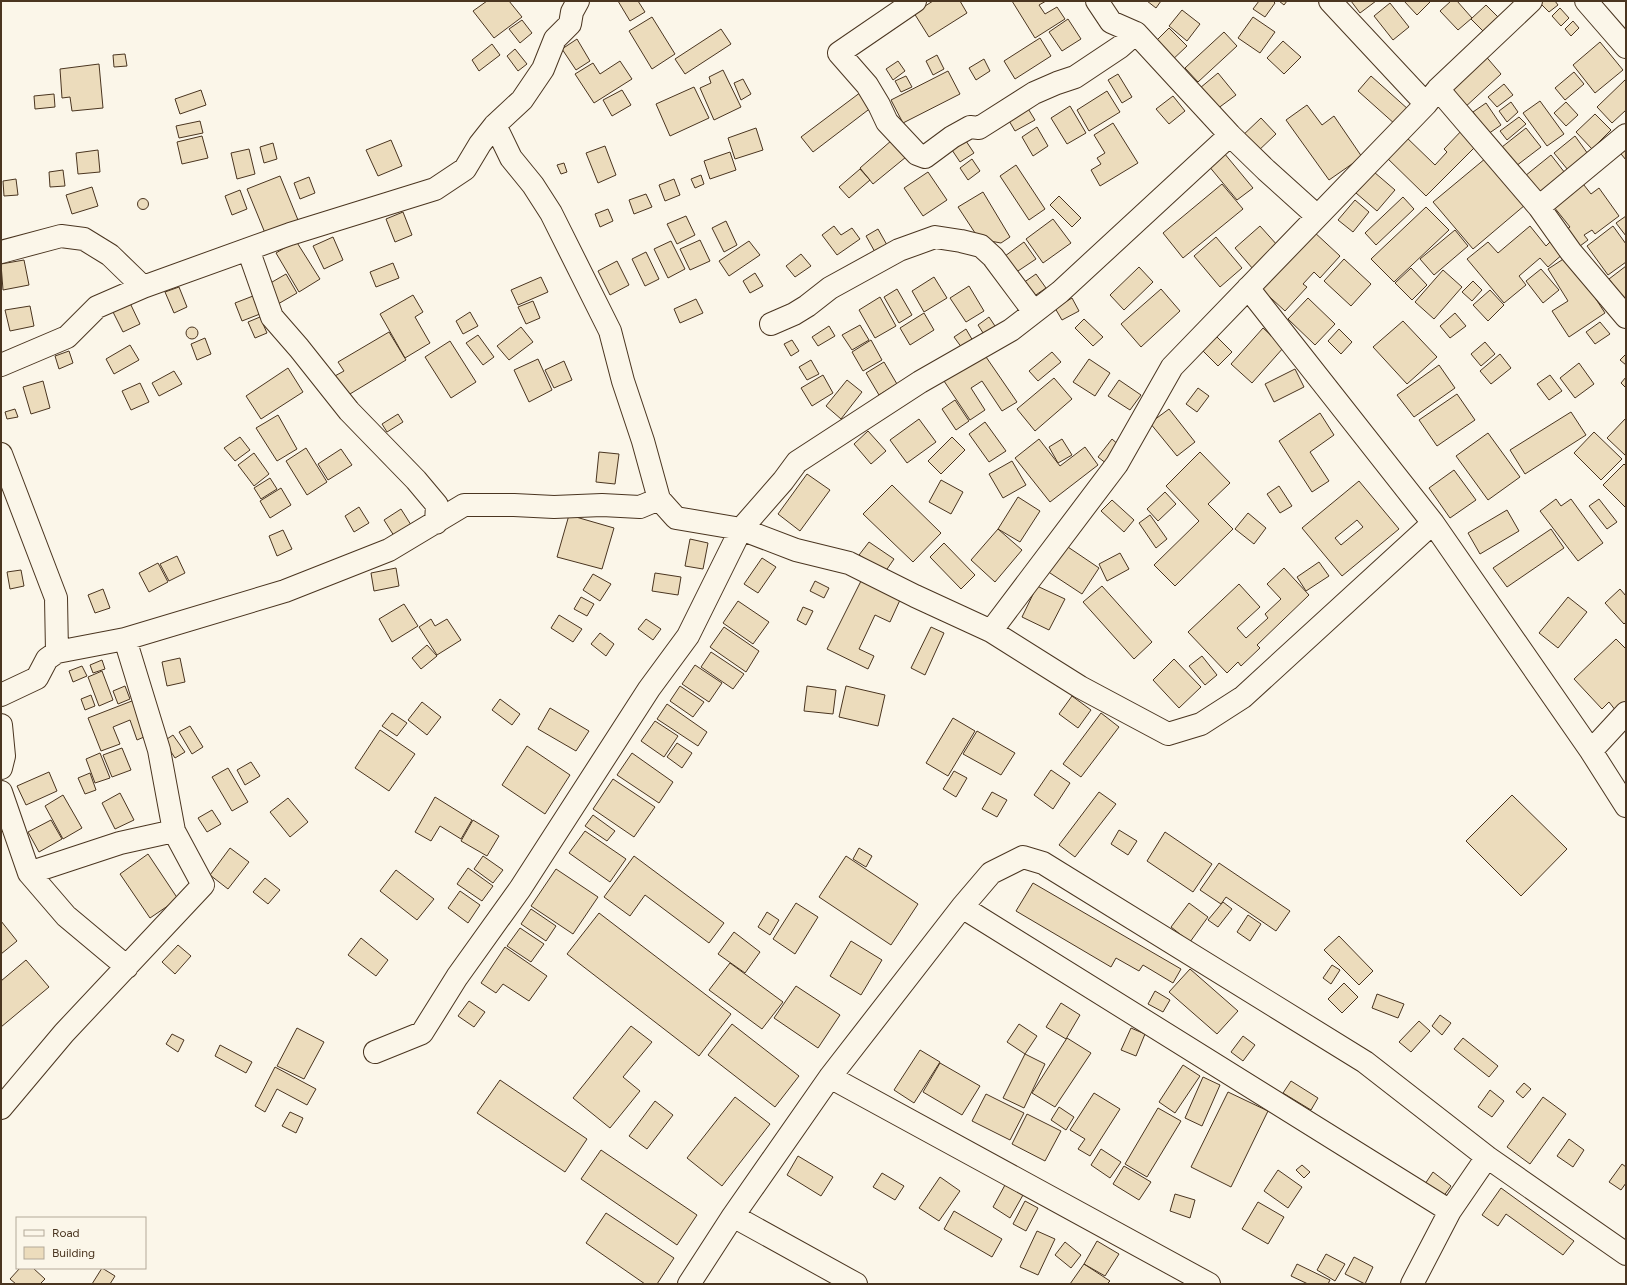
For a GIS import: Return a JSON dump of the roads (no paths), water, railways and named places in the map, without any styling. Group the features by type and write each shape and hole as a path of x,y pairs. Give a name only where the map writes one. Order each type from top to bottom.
{"street":[{"path":"1,365 67,337 97,307 142,287 290,234 435,189 465,169 480,144 495,125 522,100 543,69 555,39 570,24 572,12 578,1"},
{"path":"915,1 839,53 867,85 880,104 887,122 917,154 925,157 952,137 970,127 979,128 1034,93 1075,77 1120,47 1136,33"},
{"path":"1097,1 1111,22 1136,33 1230,135 1317,216"},
{"path":"1330,1 1432,96 1539,207 1571,252 1626,316"},
{"path":"991,631 1117,464 1172,367 1432,96 1531,1"},
{"path":"1586,1 1626,47"},
{"path":"495,125 511,158 533,185 551,213 610,331 623,381 659,498 676,518 741,529 796,550 849,562 915,596 991,631 1080,687 1168,734 1201,724 1243,697 1433,523"},
{"path":"375,1052 422,1033 457,978 520,888 649,689 688,636 741,529 783,481 797,462 920,382 1011,330 1060,292 1230,135"},
{"path":"1539,207 1626,135"},
{"path":"1,252 61,236 84,239 110,255 142,287"},
{"path":"771,324 801,310 830,288 899,250 934,237 981,246 993,257 1034,312"},
{"path":"248,249 272,317 299,348 349,411 411,475 437,505 436,523"},
{"path":"1248,288 1433,523 1591,751 1626,806"},
{"path":"1,454 56,598 57,652"},
{"path":"1,695 37,678 47,659 57,652 125,639 285,591 389,550 464,505 640,507 659,498"},
{"path":"1,1108 64,1033 203,886 174,831 159,750 125,639"},
{"path":"1591,751 1626,713"},
{"path":"1,725 4,756 1,768"},
{"path":"1,792 29,873 66,916 127,967"},
{"path":"29,873 120,843 174,831"},
{"path":"689,1284 733,1216 830,1078 962,907 991,873 1023,857 1043,863 1365,1062 1487,1157 1626,1254"},
{"path":"962,907 1450,1211"},
{"path":"830,1078 1209,1284"},
{"path":"1412,1284 1450,1211 1487,1157"},
{"path":"733,1216 856,1284"}]}
